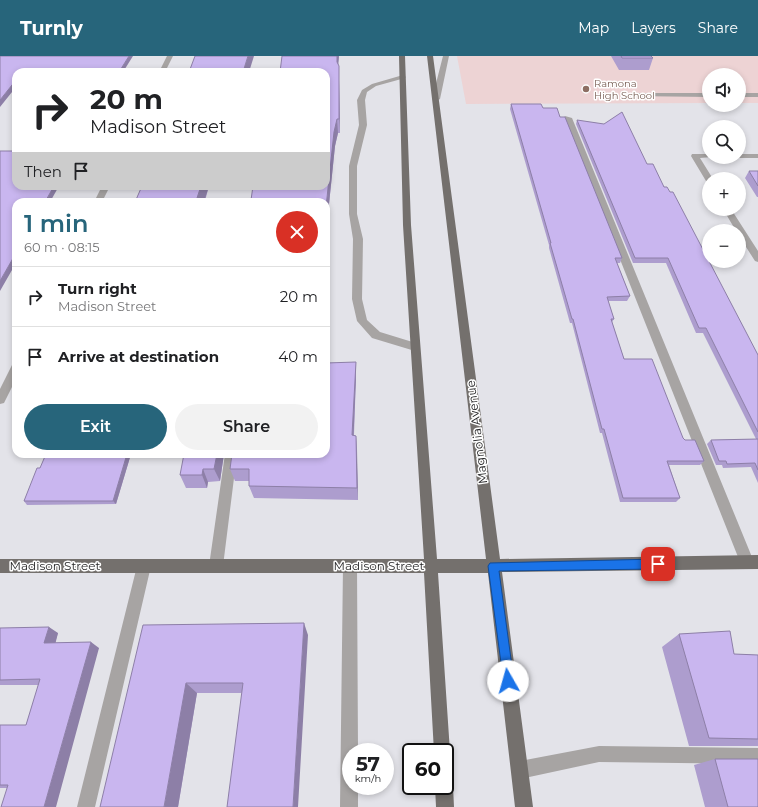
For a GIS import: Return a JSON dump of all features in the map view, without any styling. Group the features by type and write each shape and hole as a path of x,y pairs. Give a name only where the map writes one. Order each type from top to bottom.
{"main road":[{"path":"402,56 407,225 431,566 441,743"},
{"name":"Magnolia Avenue","path":"430,56 524,807"},
{"name":"Madison Street","path":"0,566 493,566 753,562"},
{"path":"444,795 445,807"}],"street":[{"path":"164,68 170,56"},
{"path":"436,99 446,56"},
{"path":"403,77 374,85 364,91 361,100 363,125 354,166 353,214 358,239 357,299 362,321 376,335 415,347"},
{"path":"633,95 702,95"},
{"path":"746,95 758,95"},
{"path":"568,118 753,562"},
{"path":"702,156 695,156 705,172"},
{"path":"746,156 758,156"},
{"path":"731,216 758,259"},
{"path":"0,400 12,376"},
{"path":"216,566 230,458"},
{"path":"86,807 144,566"},
{"path":"349,807 350,566"},
{"path":"520,770 600,754 758,756"}],"shaded area":[{"name":"Ramona High School","path":"457,56 758,56 758,103 746,103 746,68 702,68 702,103 466,104"}],"building":[{"path":"0,56 129,56 122,68 12,68 12,85 0,100"},
{"path":"195,56 248,56 244,68 190,68"},
{"path":"282,56 337,56 339,66 339,119 337,119 334,132 330,170 330,68 280,68"},
{"path":"621,56 651,56 653,58 622,58"},
{"path":"511,104 541,104 543,108 557,108 560,117 565,117 622,258 615,258 630,296 607,297 614,319 611,319 624,359 652,359 683,438 685,440 695,440 704,461 667,461 680,498 623,498 604,429 602,429 573,319"},
{"path":"622,112 647,164 653,164 664,187 667,187 670,192 673,192 702,248 702,268 713,268 758,355 758,432 706,328 699,328 668,258 635,258 577,120 604,124"},
{"path":"0,151 12,151 12,190 52,190 47,198 12,198 12,260 0,281"},
{"path":"749,171 758,171 758,186"},
{"path":"140,190 200,190 197,198 137,198"},
{"path":"252,190 328,190 327,198 251,198"},
{"path":"356,362 352,435 356,436 357,488 249,486 249,469 230,469 231,458 330,458 330,363"},
{"path":"758,439 758,470 755,463 727,464 726,461 719,461 711,440"},
{"path":"44,458 126,458 113,501 24,501 37,468 40,468"},
{"path":"183,458 216,458 214,469 203,469 202,475 180,475"},
{"path":"304,623 293,807 227,807 243,683 186,683 164,807 100,807 143,625"},
{"path":"49,627 44,643 91,642 44,807 1,807 8,785 0,785 0,725 26,725 40,679 0,680 0,628"},
{"path":"730,631 734,654 758,655 758,739 709,738 679,634"},
{"path":"715,759 758,759 758,807 728,807"}],"place":[{"name":"Ramona High School","path":"586,89"}],"route":[{"path":"508,681 493,566 658,564"}]}
